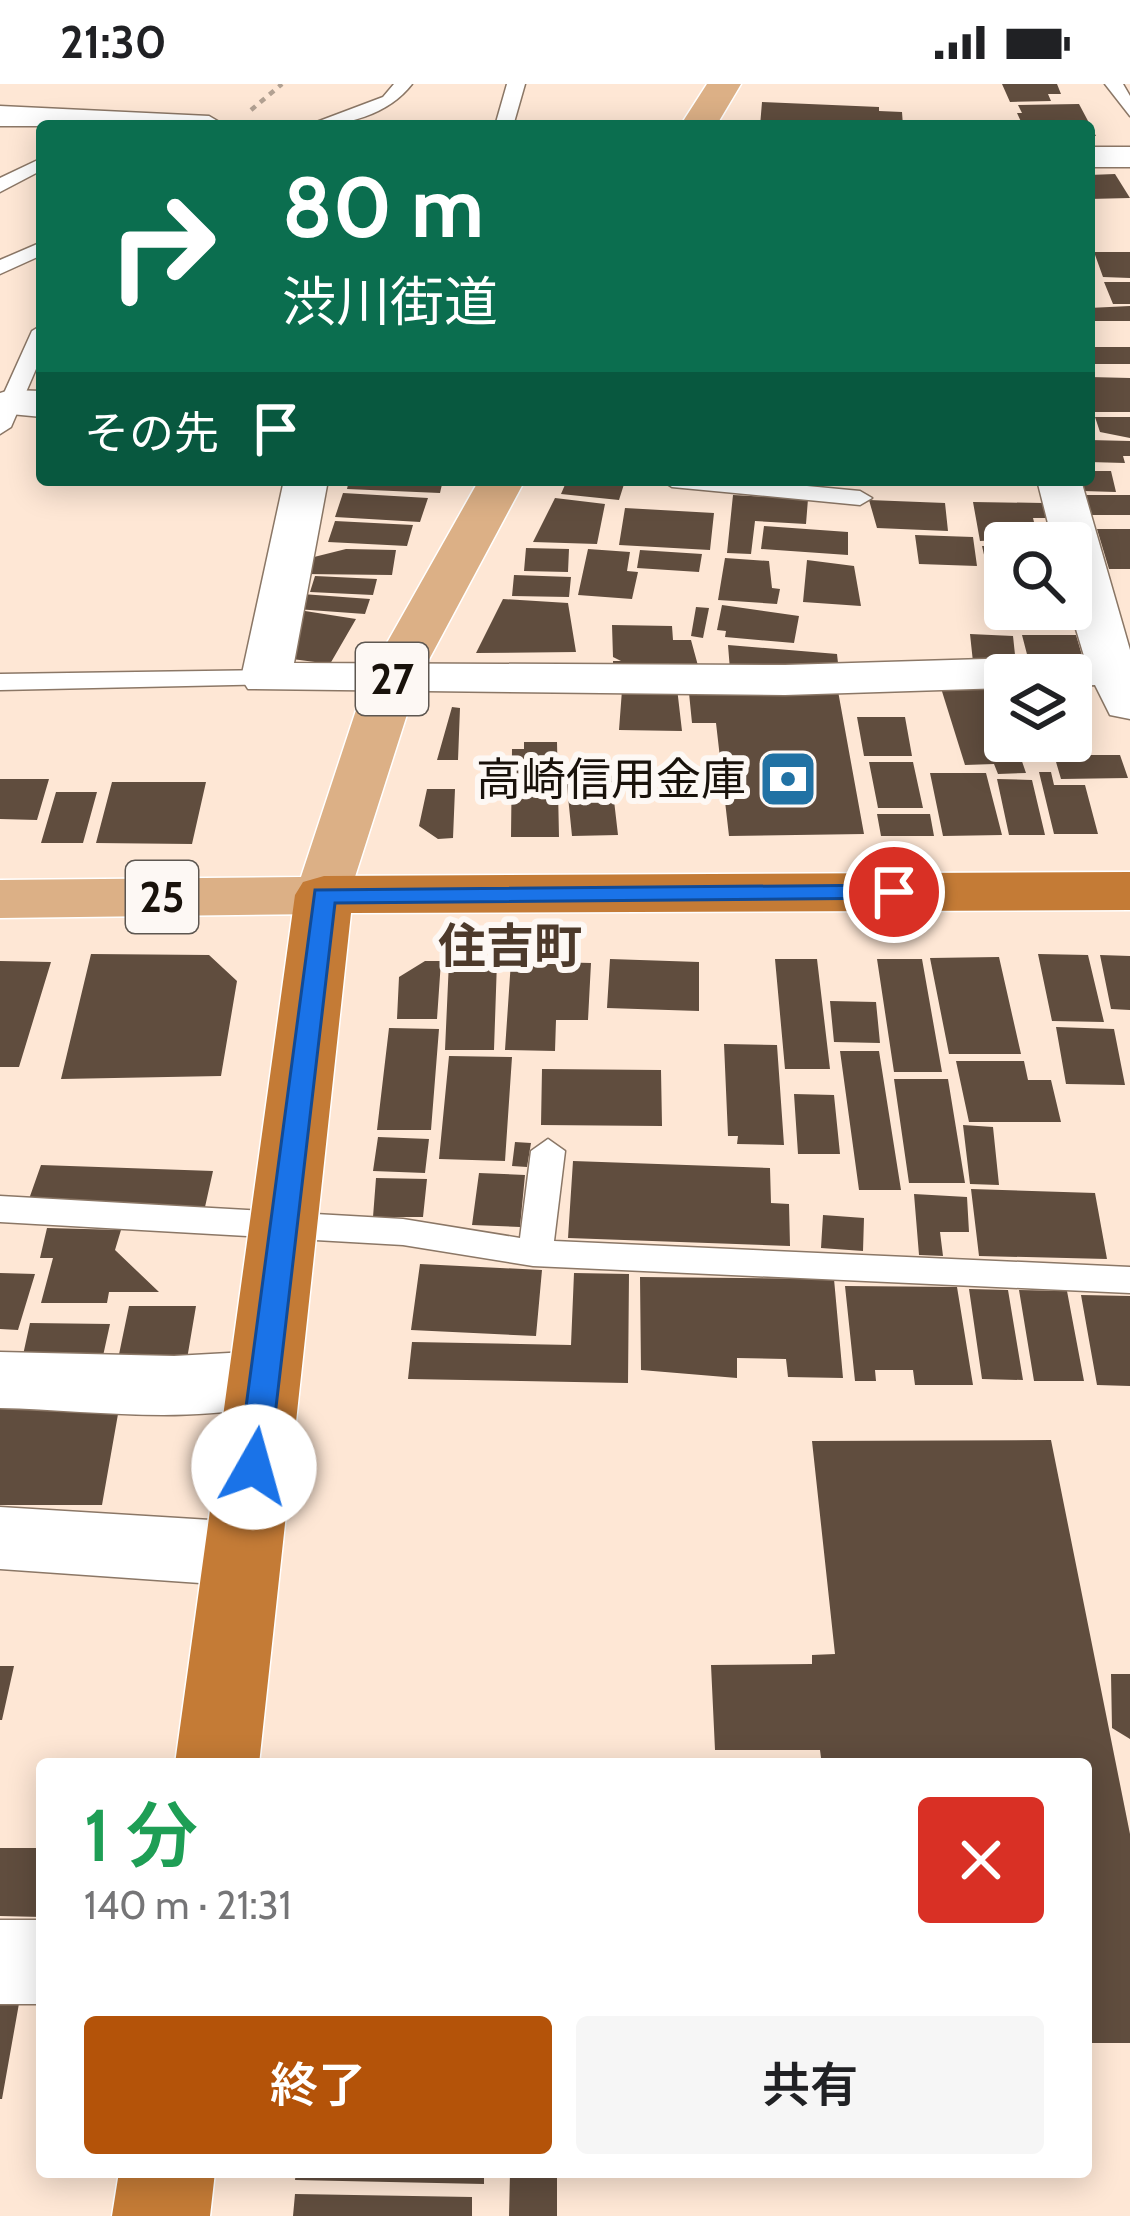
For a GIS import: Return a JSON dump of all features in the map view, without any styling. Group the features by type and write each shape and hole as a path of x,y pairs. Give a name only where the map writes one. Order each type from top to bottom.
{"highway":[{"path":"218,1758 324,895 1130,892"},
{"path":"161,2216 166,2178"}],"main road":[{"path":"702,120 724,84"},
{"name":"27","path":"324,895 392,680 499,486"},
{"name":"25","path":"0,899 324,895"}],"street":[{"path":"0,116 65,120"},
{"path":"1095,158 1130,157"},
{"path":"305,486 266,678 1126,683"},
{"path":"1061,486 1102,641 1126,683"},
{"path":"0,1380 174,1384 265,1379"},
{"path":"0,1538 243,1554"},
{"path":"0,1962 36,1962"}],"lane":[{"path":"333,120 389,101 404,84"},
{"path":"506,120 516,84"},
{"path":"1114,84 1130,111"},
{"path":"0,186 36,166"},
{"path":"0,268 36,251"},
{"path":"13,409 36,347"},
{"path":"734,486 860,498"},
{"path":"0,682 266,678"},
{"path":"535,1253 548,1151"},
{"path":"0,1209 403,1232 535,1253 1130,1280"}],"path":[{"path":"246,113 282,84"}],"building":[{"path":"1002,84 1057,84 1061,94 1048,94 1051,101 1010,102"},
{"path":"762,102 879,107 879,111 902,112 903,120 760,120"},
{"path":"1079,104 1088,120 1020,120 1018,105"},
{"path":"1115,174 1130,198 1095,199 1095,175"},
{"path":"1095,252 1130,252 1130,278 1103,277"},
{"path":"1104,282 1130,282 1130,304 1113,304"},
{"path":"1130,306 1130,321 1095,321 1095,308"},
{"path":"1095,347 1130,347 1130,364 1095,364"},
{"path":"1095,377 1130,378 1130,412 1095,412"},
{"path":"1095,417 1130,417 1130,438 1100,432"},
{"path":"1095,440 1130,441 1125,463 1095,462"},
{"path":"1095,471 1111,471 1116,492 1083,491 1082,486 1095,486"},
{"path":"348,486 442,486 440,493"},
{"path":"564,486 623,486 619,500 561,494"},
{"path":"343,493 428,498 420,522 335,517"},
{"path":"733,495 808,499 806,524 755,521 751,554 727,553"},
{"path":"1086,495 1130,495 1130,515 1092,515"},
{"path":"555,498 605,504 597,544 533,542"},
{"path":"869,500 945,503 948,531 877,528"},
{"path":"973,502 1043,503 1046,518 984,522 984,541 980,541"},
{"path":"625,508 714,513 710,550 619,545"},
{"path":"335,521 413,525 407,546 328,542"},
{"path":"764,526 848,532 848,555 761,549"},
{"path":"1097,529 1130,529 1130,569 1109,569"},
{"path":"915,535 973,537 977,566 919,564"},
{"path":"526,548 569,549 568,572 524,571"},
{"path":"346,549 396,550 392,575 304,574 314,557"},
{"path":"588,549 630,552 627,571 638,572 632,599 578,595"},
{"path":"640,550 702,554 699,572 637,568"},
{"path":"725,558 769,561 772,588 780,589 777,604 718,600"},
{"path":"807,560 854,566 861,606 803,602"},
{"path":"514,575 571,577 569,597 512,596"},
{"path":"315,576 377,579 373,595 310,592"},
{"path":"302,594 370,599 365,614 296,609"},
{"path":"503,599 568,603 576,652 476,653"},
{"path":"722,605 799,616 794,643 725,637 726,631 717,630"},
{"path":"696,607 709,608 703,638 691,636"},
{"path":"305,611 356,619 330,664 277,657"},
{"path":"612,625 672,626 673,640 691,640 700,673 613,672 613,661 621,661 613,657"},
{"path":"970,634 1013,636 1015,654 984,654 984,663 973,662"},
{"path":"1022,635 1076,635 1082,654 1027,654"},
{"path":"728,645 837,654 839,672 730,670"},
{"path":"984,684 984,762 1022,762 1026,773 998,774 994,764 965,765 940,685"},
{"path":"677,688 682,731 619,730 622,690"},
{"name":"高崎信用金庫","path":"838,691 864,834 729,836 716,723 692,723 689,693"},
{"path":"452,707 460,708 458,760 437,760"},
{"path":"857,717 905,717 912,756 864,756"},
{"path":"524,742 557,742 559,837 511,837 512,749 524,749"},
{"path":"1092,755 1120,755 1128,778 1061,779 1056,762 1092,762"},
{"path":"869,762 913,762 923,808 878,808"},
{"path":"610,766 618,835 572,836 565,767"},
{"path":"1039,772 1051,772 1054,785 1085,785 1098,834 1054,834"},
{"path":"930,773 986,773 1002,835 943,836"},
{"path":"0,779 49,779 37,820 0,819"},
{"path":"997,779 1032,780 1045,835 1009,835"},
{"path":"112,782 206,782 192,844 96,843"},
{"path":"427,789 455,789 453,838 438,839 419,826"},
{"path":"56,792 97,792 83,843 41,843"},
{"path":"877,814 930,814 934,836 881,836"},
{"path":"91,954 209,955 237,981 221,1076 61,1079"},
{"path":"1038,954 1088,955 1104,1022 1052,1021"},
{"path":"1100,955 1130,956 1130,1010 1111,1009"},
{"path":"999,957 1021,1054 949,1054 930,958"},
{"path":"610,959 699,962 699,1011 607,1008"},
{"path":"775,959 817,959 830,1069 785,1069"},
{"path":"877,959 922,959 942,1072 894,1072"},
{"path":"0,961 51,962 19,1067 0,1067"},
{"path":"425,961 441,961 437,1019 397,1019 399,977"},
{"path":"449,961 497,961 494,1050 445,1050"},
{"path":"511,961 591,963 588,1020 556,1020 555,1051 505,1050"},
{"path":"830,1001 876,1002 880,1043 834,1042"},
{"path":"1056,1027 1114,1029 1125,1085 1066,1084"},
{"path":"389,1028 439,1029 431,1130 377,1130"},
{"path":"724,1044 777,1045 784,1145 737,1144 738,1136 728,1136"},
{"path":"840,1051 879,1051 901,1190 859,1190"},
{"path":"449,1056 512,1057 505,1161 439,1159"},
{"path":"956,1061 1024,1061 1028,1080 1051,1080 1061,1122 969,1122"},
{"path":"542,1069 661,1070 662,1126 541,1125"},
{"path":"894,1079 948,1079 965,1183 909,1183"},
{"path":"794,1094 834,1095 840,1154 798,1154"},
{"path":"963,1125 993,1127 999,1185 970,1184"},
{"path":"378,1137 429,1139 425,1173 373,1171"},
{"path":"515,1142 531,1143 527,1167 512,1166"},
{"path":"573,1161 770,1168 771,1203 789,1204 790,1246 568,1238"},
{"path":"41,1165 213,1171 205,1207 29,1199"},
{"path":"479,1173 525,1175 520,1227 472,1225"},
{"path":"376,1178 427,1179 423,1217 373,1217"},
{"path":"971,1189 1095,1193 1107,1259 979,1256"},
{"path":"914,1194 967,1197 969,1232 940,1232 943,1256 919,1255"},
{"path":"823,1215 864,1218 863,1251 821,1248"},
{"path":"47,1228 121,1230 115,1250 159,1292 109,1292 107,1303 41,1303 53,1258 40,1258"},
{"path":"420,1264 542,1270 536,1336 411,1330"},
{"path":"0,1273 35,1274 18,1330 0,1329"},
{"path":"574,1273 629,1274 628,1383 408,1379 412,1342 571,1345"},
{"path":"640,1277 834,1279 843,1378 788,1377 786,1359 737,1358 737,1378 641,1370"},
{"path":"845,1286 957,1287 973,1385 915,1385 913,1370 875,1370 876,1381 855,1381"},
{"path":"969,1289 1008,1290 1023,1380 982,1379"},
{"path":"1019,1290 1067,1291 1084,1381 1034,1381"},
{"path":"1081,1295 1130,1296 1130,1386 1097,1385"},
{"path":"129,1306 196,1306 186,1365 117,1364"},
{"path":"30,1323 110,1324 103,1356 23,1355"},
{"path":"0,1397 121,1397 102,1505 0,1505"},
{"path":"1051,1440 1130,1834 1130,2043 1092,2043 1092,1758 821,1758 820,1750 715,1750 711,1665 812,1664 812,1655 835,1654 812,1441"},
{"path":"0,1666 14,1666 2,1720 0,1720"},
{"path":"1111,1674 1130,1674 1130,1739 1112,1728"},
{"path":"0,1848 36,1848 36,1917 0,1916"},
{"path":"0,1981 23,1981 2,2099 0,2099"},
{"path":"484,2178 484,2184 295,2180"},
{"path":"510,2178 557,2178 557,2216 509,2216"},
{"path":"295,2194 472,2197 472,2216 293,2216"}],"place":[{"name":"高崎信用金庫","path":"788,779"}],"district":[{"name":"住吉町","path":"510,946"}],"route":[{"path":"254,1467 324,895 894,892"}]}
